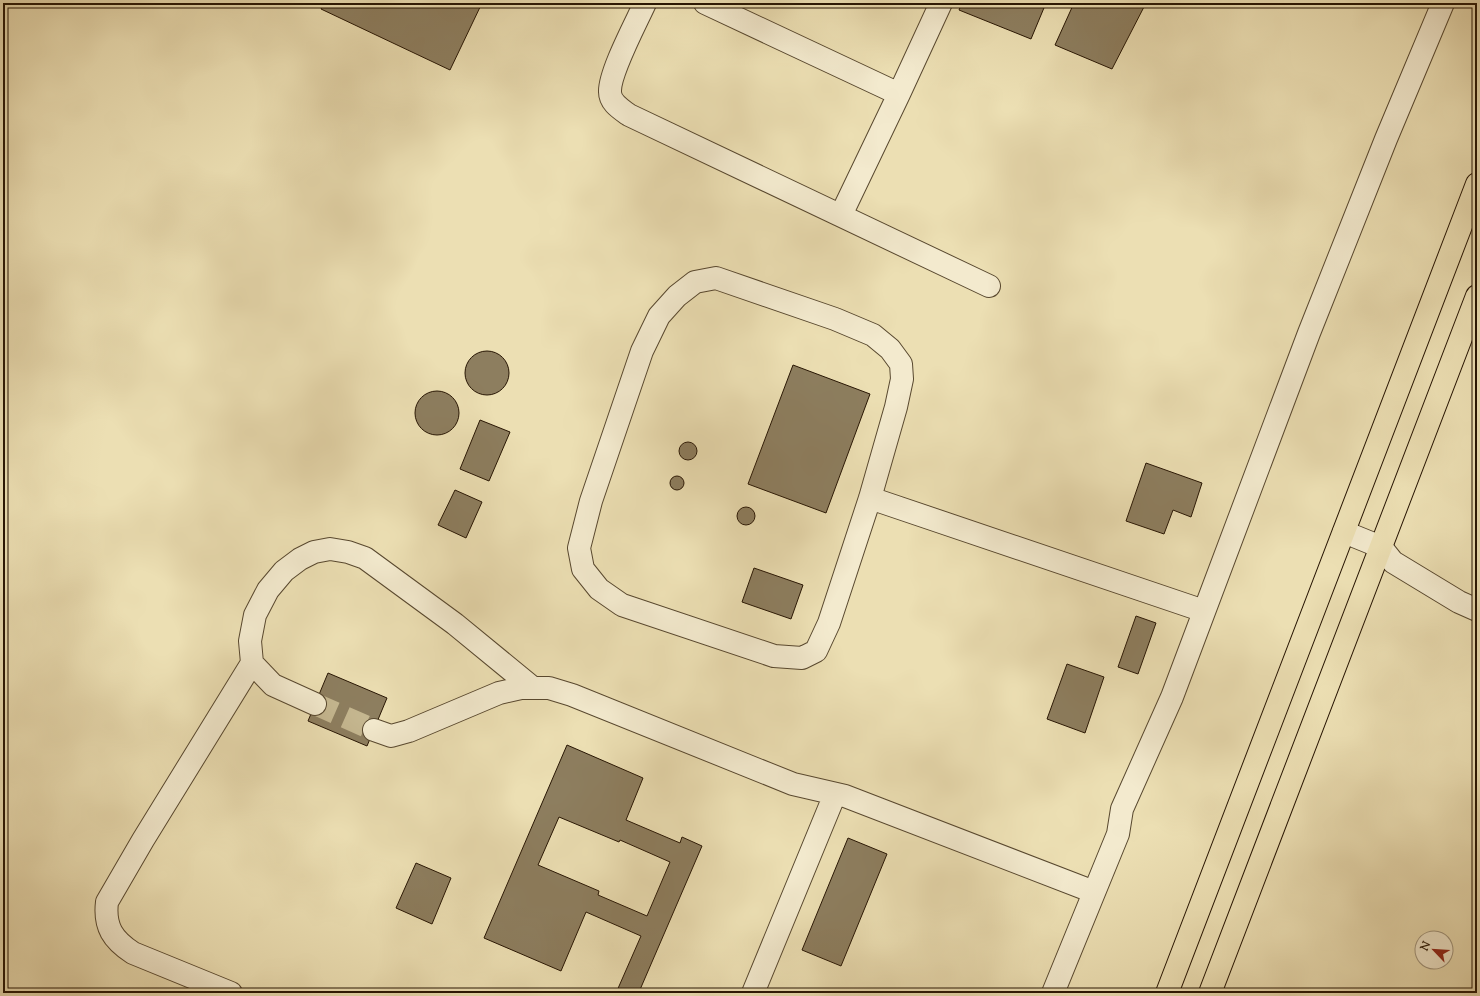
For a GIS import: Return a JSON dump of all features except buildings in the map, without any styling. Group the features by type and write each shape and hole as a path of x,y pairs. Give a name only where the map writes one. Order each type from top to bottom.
{"main road":[{"path":"1167,993 1477,184"},
{"path":"1210,993 1477,296"}],"street":[{"path":"644,3 614,73 610,93 615,105 629,115 989,286"},
{"path":"706,3 899,94"},
{"path":"841,215 941,3"},
{"path":"1054,993 1118,834 1122,809 1172,697 1309,333 1386,139 1443,3"},
{"path":"716,278 835,319 873,335 890,348 900,364 902,379 896,407 870,498 829,623 816,651 802,658 774,656 622,605 599,589 583,569 579,548 591,501 642,350 659,316 677,296 695,282 716,278"},
{"path":"870,498 1204,611"},
{"path":"1344,532 1381,547 1393,562 1459,602 1477,610"},
{"path":"231,993 133,953 121,945 111,935 106,913 107,902 143,840 252,663 250,642 255,614 268,590 284,571 300,558 314,552 330,549 348,552 365,558 455,624 533,688"},
{"path":"252,663 273,685 315,704"},
{"path":"374,730 391,736 409,731 499,693 521,688 549,688 572,695 793,784 845,796 1094,892"},
{"path":"753,993 835,794"}],"tunnel":[{"path":"315,704 374,730"}]}
